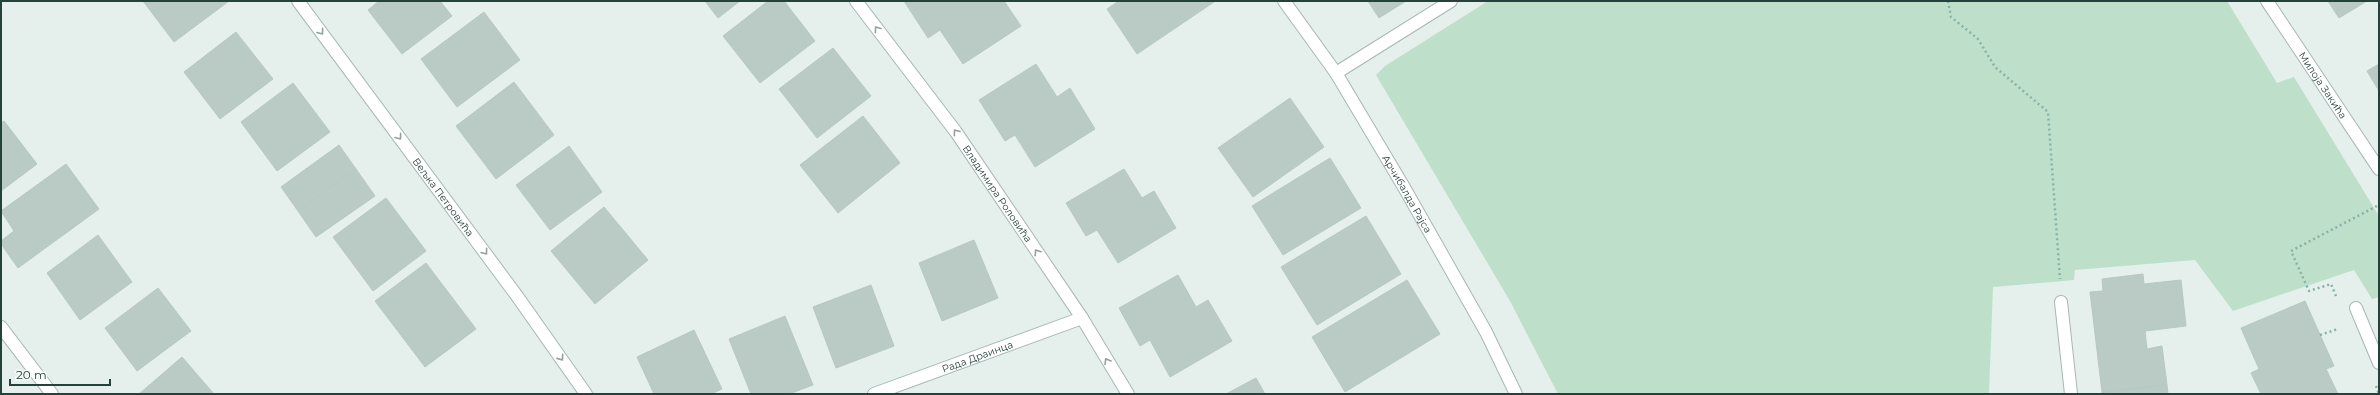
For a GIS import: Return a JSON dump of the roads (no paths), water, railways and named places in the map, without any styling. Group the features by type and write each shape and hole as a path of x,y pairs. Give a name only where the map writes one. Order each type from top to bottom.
{"street":[{"name":"Вељка Петровића","path":"298,1 517,296 586,394"},
{"name":"Владимира Роловића","path":"856,1 956,132 1082,318 1128,394"},
{"name":"Арчибалда Рајса","path":"1284,1 1336,73 1463,292 1516,394"},
{"path":"1336,73 1451,1"},
{"name":"Милоја Закића","path":"2268,1 2379,169"},
{"path":"2061,302 2071,394"},
{"path":"2356,308 2379,363"},
{"name":"Рада Драинца","path":"874,394 1082,318"},
{"path":"1,327 52,394"}]}
